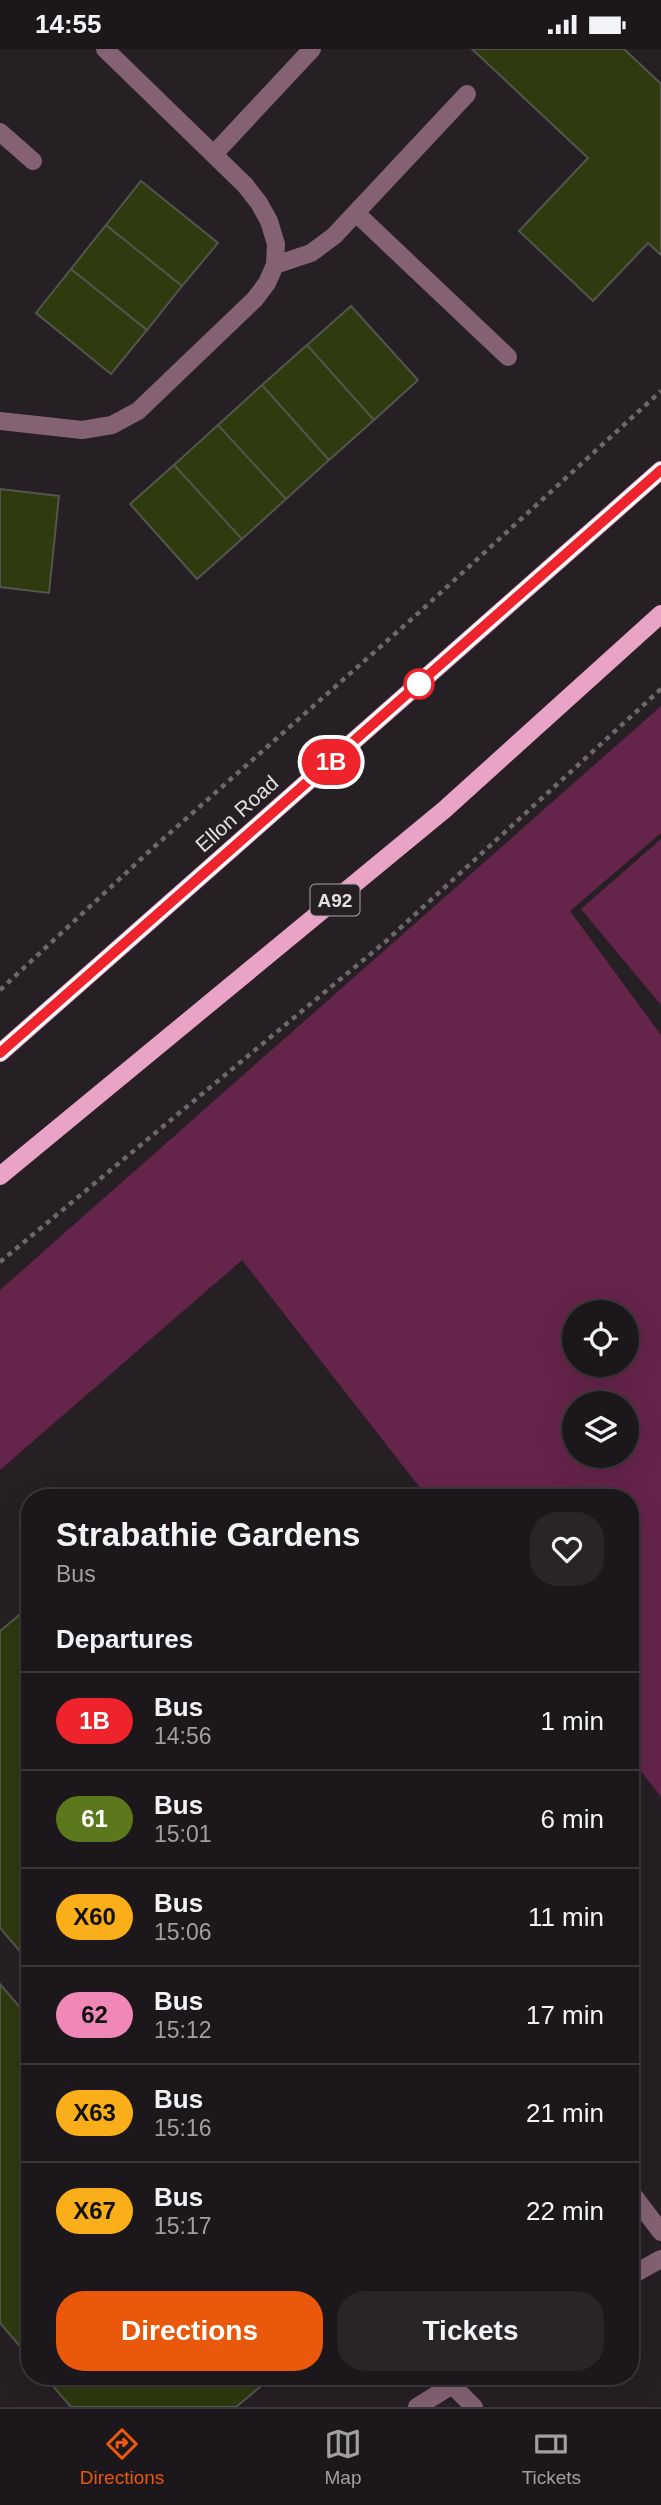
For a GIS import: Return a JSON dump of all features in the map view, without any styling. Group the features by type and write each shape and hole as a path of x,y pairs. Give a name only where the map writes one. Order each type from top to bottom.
{"main road":[{"name":"Ellon Road","path":"0,1053 661,470"},
{"name":"A92","path":"0,1177 444,810 661,614"}],"street":[{"path":"0,421 82,430 112,425 138,411 255,299 267,283 275,265 276,244 264,212 245,184 105,49"},
{"path":"214,154 312,49"},
{"path":"275,265 311,253 334,236 467,95"},
{"path":"0,132 33,161"},
{"path":"356,213 508,357"},
{"path":"639,2203 661,2232"},
{"path":"639,2271 661,2259"},
{"path":"417,2407 452,2385"},
{"path":"460,2385 474,2407"}],"path":[{"path":"0,990 661,391"},
{"path":"0,1262 385,942 661,689"}],"shaded area":[{"path":"661,706 661,833 570,911 661,1035 661,1797 639,1769 639,1489 421,1489 242,1260 0,1470 0,1290"},
{"path":"661,839 661,1005 581,909"}],"building":[{"path":"472,49 624,49 661,84 661,255 648,243 593,301 519,231 588,158"},
{"path":"141,181 218,243 182,286 106,225"},
{"path":"106,225 182,286 147,330 71,269"},
{"path":"71,269 147,330 111,374 36,313"},
{"path":"351,306 418,380 374,420 307,345"},
{"path":"307,345 374,420 329,460 262,385"},
{"path":"262,385 329,460 286,499 218,425"},
{"path":"218,425 286,499 242,539 174,465"},
{"path":"174,465 242,539 197,579 130,504"},
{"path":"0,489 59,496 49,593 0,587"},
{"path":"21,1614 21,1952 0,1928 0,1631"},
{"path":"0,1984 21,2008 21,2348 0,2323"},
{"path":"52,2385 262,2385 236,2407 71,2407"}],"bus line":[{"name":"1B","path":"0,1053 661,470"}]}
